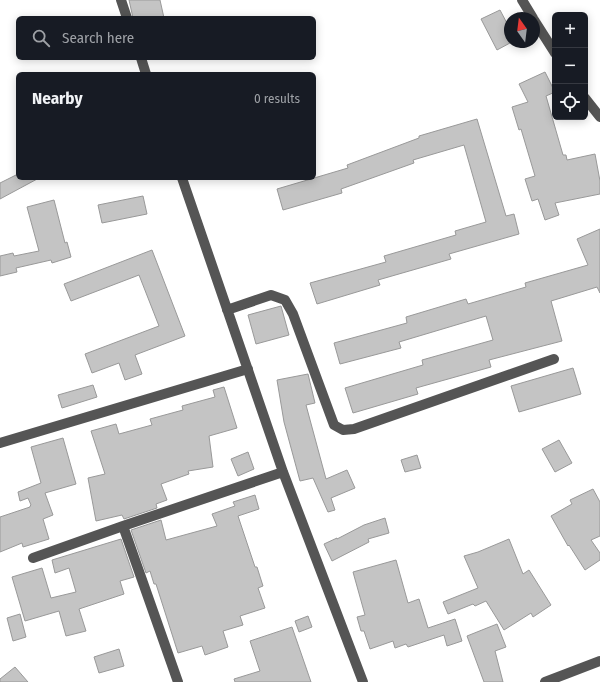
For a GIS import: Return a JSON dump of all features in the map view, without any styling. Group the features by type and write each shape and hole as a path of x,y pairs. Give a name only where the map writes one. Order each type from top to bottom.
{"street":[{"path":"121,0 126,16"},
{"path":"522,0 529,12"},
{"path":"540,30 552,48"},
{"path":"142,60 145,72"},
{"path":"588,102 600,117"},
{"path":"183,180 283,472 363,682"},
{"path":"227,310 271,295 285,300 293,314 334,425 343,430 354,429 554,359"},
{"path":"0,443 248,369"},
{"path":"33,558 283,472"},
{"path":"123,526 178,682"},
{"path":"545,682 600,661"}],"building":[{"path":"129,0 160,0 164,16 133,16"},
{"path":"500,10 504,18 504,46 497,50 481,19"},
{"path":"545,72 552,86 552,93 546,96 563,155 566,155 567,160 595,154 600,181 600,194 555,203 559,215 545,220 538,199 532,201 525,179 535,176 521,129 519,130 512,107 528,102 519,84"},
{"path":"477,119 506,216 514,214 519,234 449,254 451,259 378,280 380,285 317,304 310,283 386,262 384,256 456,235 455,231 486,222 464,145 413,160 414,163 341,189 342,193 283,210 277,189 307,180 316,180 316,177 348,168 347,165 419,138 419,136"},
{"path":"16,175 16,180 35,180 0,199 0,183"},
{"path":"143,196 147,214 102,223 98,205"},
{"path":"54,200 65,243 67,242 71,257 52,263 51,260 16,268 17,272 0,276 0,256 13,253 14,256 39,251 27,207"},
{"path":"600,229 600,293 597,287 551,301 562,341 489,360 491,367 416,388 418,394 353,413 345,388 423,365 422,360 493,340 486,316 399,342 401,348 340,364 334,343 407,323 406,317 466,299 468,304 526,287 525,283 588,265 577,239"},
{"path":"152,250 185,336 135,355 142,374 125,380 119,363 92,373 85,354 159,326 139,275 71,301 64,284"},
{"path":"281,306 289,335 256,344 248,315"},
{"path":"573,368 581,394 519,412 511,386"},
{"path":"308,374 315,403 306,405 326,479 347,470 355,488 331,498 335,510 328,512 313,478 300,481 284,422 277,380"},
{"path":"93,385 97,397 62,408 58,395"},
{"path":"224,387 237,428 209,436 213,467 188,471 189,474 161,484 167,500 156,504 157,508 124,519 122,515 96,521 88,478 105,474 91,431 116,424 119,434 152,425 150,419 183,410 182,406 215,397 213,390"},
{"path":"63,438 76,484 45,493 53,515 43,519 49,539 23,547 22,543 0,552 0,517 30,507 31,505 28,498 20,501 18,492 41,483 31,447"},
{"path":"559,440 572,463 555,472 542,449"},
{"path":"248,452 254,469 238,476 231,459"},
{"path":"417,455 421,468 405,472 401,460"},
{"path":"593,489 600,502 600,536 591,540 600,553 600,560 585,570 569,545 568,546 551,516 572,504 570,500"},
{"path":"255,495 259,509 238,516 263,586 258,588 265,608 240,616 243,625 223,631 228,647 205,655 202,646 178,653 156,584 154,584 150,571 146,573 131,530 161,520 166,540 217,526 212,514 235,506 233,502"},
{"path":"385,518 389,533 368,539 369,542 332,561 324,544 364,525"},
{"path":"121,539 134,577 120,581 124,594 79,609 86,631 66,636 59,611 25,621 12,577 42,568 51,598 76,592 69,568 55,573 52,560"},
{"path":"509,539 523,574 529,570 551,605 533,617 531,613 504,630 486,601 475,606 473,604 448,614 443,602 478,588 464,556 478,552"},
{"path":"396,560 408,603 419,599 428,628 455,619 462,641 447,646 444,635 408,647 406,644 395,648 393,641 370,649 364,631 361,631 357,617 365,615 353,572"},
{"path":"20,614 26,637 13,641 7,618"},
{"path":"308,616 312,627 299,632 295,621"},
{"path":"497,624 506,647 495,651 503,682 484,682 467,636"},
{"path":"292,627 311,682 235,682 234,679 260,671 250,641"},
{"path":"119,649 124,666 99,673 94,657"},
{"path":"15,667 28,682 0,682 0,679"}]}
